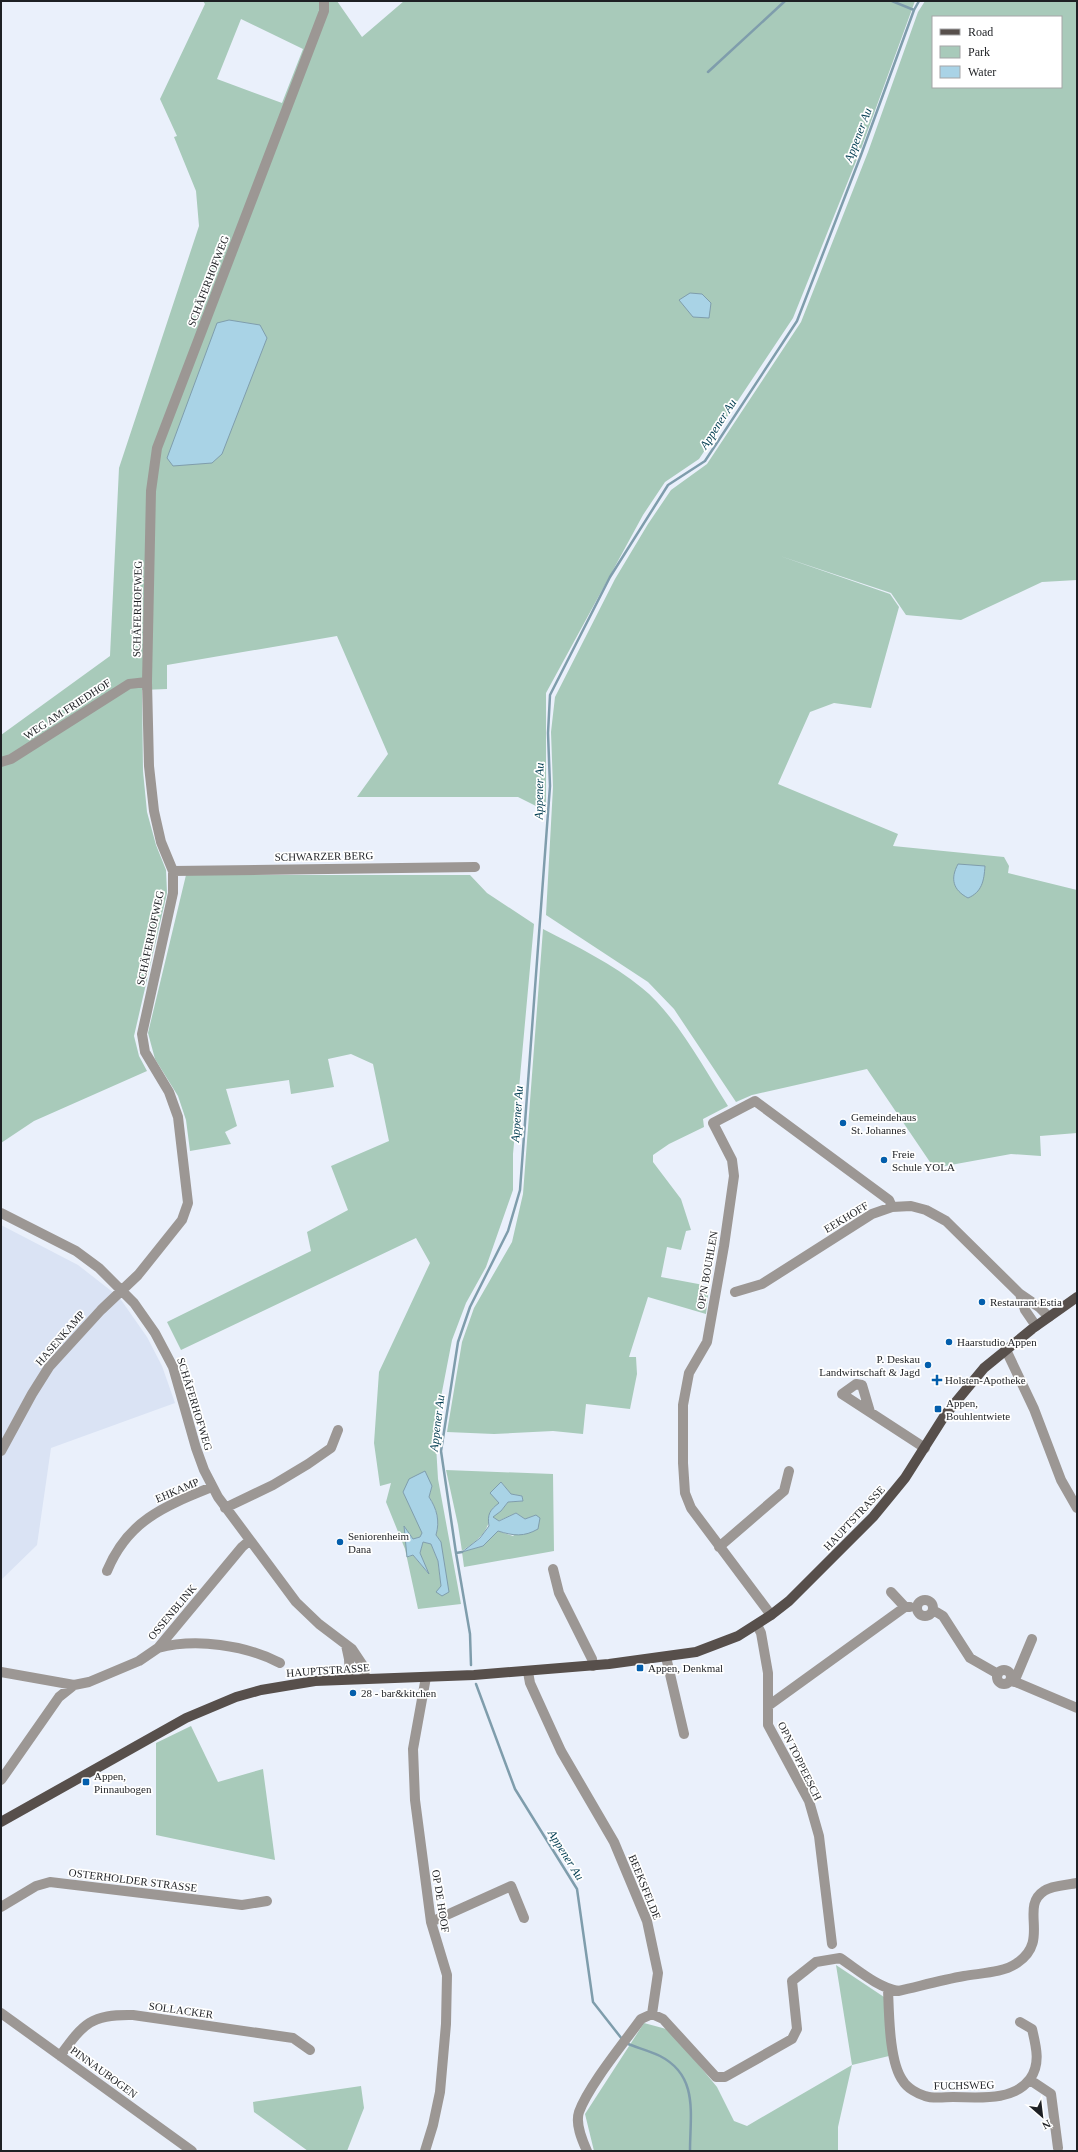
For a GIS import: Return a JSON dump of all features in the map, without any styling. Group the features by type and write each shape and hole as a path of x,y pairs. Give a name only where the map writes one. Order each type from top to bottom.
{"main road":[{"name":"HAUPTSTRASSE","path":"1,1822 163,1731 210,1707 267,1688 315,1681 528,1672 666,1658 711,1647 758,1625 807,1583 873,1517 905,1478 962,1392 984,1368 1036,1326 1077,1297"}],"street":[{"name":"SCHÄFERHOFWEG","path":"324,1 324,11 157,448 151,490 148,682 149,766 154,811 161,842 173,871 173,893 142,1034 145,1052 169,1092 178,1117 188,1203 182,1220 124,1290 149,1322 172,1366 196,1448 212,1488 249,1541 306,1613 352,1649 364,1667 365,1679"},
{"name":"WEG AM FRIEDHOF","path":"1,762 11,759 129,684 148,682"},
{"name":"SCHWARZER BERG","path":"173,871 475,866"},
{"name":"OP'N BOUHLEN","path":"771,1615 691,1508 686,1493 683,1463 683,1405 689,1373 707,1342 724,1246 734,1176 732,1160 713,1123 755,1101 889,1200 892,1207"},
{"name":"EEKHOFF","path":"735,1292 762,1284 872,1214 892,1207 911,1206 940,1216 1020,1294 1039,1307 1049,1317"},
{"path":"1,1213 76,1252 99,1268 124,1290"},
{"name":"HASENKAMP","path":"1,1451 32,1394 49,1367 101,1310 124,1290"},
{"name":"EEKHOFF","path":"1020,1294 1025,1310 1036,1326"},
{"path":"1006,1350 1034,1409 1061,1480 1077,1508"},
{"path":"870,1412 925,1448"},
{"path":"225,1508 272,1485 308,1464 330,1448 338,1430"},
{"path":"719,1547 784,1491 789,1471"},
{"name":"EHKAMP","path":"107,1571 112,1559 124,1541 146,1518 169,1505 212,1488"},
{"name":"OSSENBLINK","path":"1,1672 74,1685 89,1682 139,1661 158,1648 242,1547 249,1541"},
{"path":"553,1570 559,1593 592,1659 593,1666"},
{"path":"891,1592 904,1607"},
{"path":"768,1706 904,1607 916,1607 919,1602 928,1600 932,1603 933,1610 942,1616 970,1658 998,1674 998,1680 1003,1684 1012,1681 1077,1708"},
{"name":"OPN TOPPEESCH","path":"758,1625 761,1633 768,1673 768,1724 809,1801 819,1836 832,1944"},
{"path":"1012,1681 1032,1639"},
{"path":"158,1648 184,1643 208,1643 252,1653 280,1663"},
{"path":"345,1643 349,1659 350,1679"},
{"path":"666,1658 684,1734"},
{"name":"BEEKSFELDE","path":"528,1672 530,1683 561,1751 614,1842 647,1921 658,1973 652,2014"},
{"name":"OP DE HOOF","path":"425,2151 434,2125 440,2092 446,2024 447,1975 431,1922 415,1800 413,1749 426,1677"},
{"name":"OSSENBLINK","path":"1,1780 59,1697 74,1685"},
{"name":"OSTERHOLDER STRASSE","path":"1,1907 36,1886 50,1882 242,1905 267,1901"},
{"path":"587,2151 580,2137 579,2113 592,2088 641,2018 652,2014 663,2019 716,2077 725,2078 792,2039 797,2029 792,1981 816,1962 840,1958 888,1989 898,1990 1000,1970 1017,1964 1026,1956 1034,1942 1034,1906 1037,1897 1045,1890 1077,1883"},
{"path":"431,1922 511,1886 524,1918"},
{"name":"FUCHSWEG","path":"888,1989 892,2052 902,2081 911,2089 926,2097 995,2098 1011,2093 1030,2080"},
{"name":"PINNAUBOGEN","path":"1,2013 192,2151"},
{"name":"SOLLACKER","path":"60,2056 76,2034 87,2024 95,2019 114,2014 133,2015 293,2038 310,2050"},
{"path":"1020,2022 1032,2029 1037,2052 1035,2067 1030,2080 1051,2094 1058,2148"}],"shaded area":[{"path":"1,1225 78,1265 119,1297 147,1337 162,1366 175,1403 51,1448 37,1545 1,1580"}],"green space":[{"path":"203,1 337,1 362,37 404,1 915,1 861,149 793,318 699,459 665,482 643,515 546,693 546,811 518,797 357,797 388,754 337,636 167,665 167,689 142,690 143,771 147,812 156,845 166,870 167,893 134,1036 139,1056 147,1071 34,1121 1,1143 1,735 110,656 119,468 199,226 196,191 174,137 177,136 160,99 205,4","holes":["241,19 303,49 282,103 217,79"]},
{"path":"925,1 1077,1 1077,580 1042,582 961,620 906,615 891,593 780,556 890,594 899,607 871,708 834,703 810,712 778,784 898,834 893,846 1004,857 1009,866 1008,873 1077,890 1077,1133 1040,1136 1041,1156 1011,1154 934,1168 867,1069 752,1095 736,1102 674,1009 648,982 546,915 553,787 551,732 555,697 615,579 648,524 671,490 707,464 801,322 868,152 918,12"},
{"path":"186,875 470,875 487,893 534,924 513,1154 513,1190 486,1267 466,1303 452,1340 435,1428 438,1479 461,1604 418,1609 405,1549 386,1502 391,1483 380,1486 374,1443 379,1372 430,1263 416,1238 181,1350 167,1322 311,1251 307,1232 348,1210 331,1166 389,1141 373,1064 351,1054 328,1059 334,1087 291,1094 289,1080 226,1089 237,1126 225,1132 231,1144 190,1151 186,1120 178,1096 155,1059 148,1033","holes":["432,1486 429,1497 436,1511 438,1520 436,1535 441,1542 442,1595 438,1561 431,1544 423,1542 420,1553 428,1573 413,1555 408,1557 404,1526 413,1539 420,1537 423,1533 403,1492"]},
{"path":"543,929 607,963 631,979 654,999 678,1027 728,1106 703,1119 704,1127 669,1144 653,1155 653,1162 681,1199 691,1230 686,1231 681,1250 667,1247 661,1277 709,1286 706,1314 648,1297 629,1357 636,1357 637,1374 630,1409 586,1404 583,1434 553,1431 494,1434 447,1432 462,1342 474,1308 512,1242 523,1194"},
{"path":"446,1470 553,1474 554,1551 464,1567 462,1552 483,1546 498,1531 513,1536 536,1515 525,1519 516,1513 498,1521 492,1517 501,1511 508,1502 523,1501 522,1496 511,1494 501,1482 500,1503 492,1509 486,1529 479,1538 462,1551"},
{"path":"191,1726 218,1782 263,1769 275,1860 156,1835 156,1743"},
{"path":"836,1965 884,1997 889,2056 852,2065"},
{"path":"644,2023 670,2030 717,2087 734,2121 747,2126 852,2065 838,2127 838,2151 594,2151 585,2114"},
{"path":"361,2086 364,2108 347,2151 308,2151 254,2112 253,2102"}],"water":[{"path":"690,293 702,294 711,303 709,318 693,317 679,300"},
{"path":"229,320 260,325 267,338 222,454 212,463 173,466 167,458 217,323"},
{"path":"958,864 985,866 984,876 979,889 973,896 968,898 956,888 954,884 954,875"},
{"path":"425,1471 432,1486 429,1497 437,1515 438,1525 436,1535 441,1542 449,1592 442,1596 436,1592 441,1586 438,1561 431,1544 423,1542 420,1553 429,1574 413,1555 407,1557 404,1526 413,1539 420,1537 422,1533 403,1492 409,1479"},
{"path":"501,1482 511,1494 522,1496 523,1501 508,1502 501,1511 493,1517 499,1521 516,1513 525,1519 536,1515 540,1518 538,1529 533,1532 519,1535 498,1531 483,1546 462,1552 480,1538 489,1526 488,1518 490,1513 499,1503 490,1493"}],"waterway":[{"path":"708,72 785,1"},
{"path":"892,1 914,10"},
{"name":"Appener Au","path":"471,1665 470,1634 441,1451 458,1342 470,1307 508,1231 520,1190 550,786 548,733 550,695 610,577 668,485 705,461 797,321 861,155 914,10 919,1"},
{"name":"Appener Au","path":"456,1553 462,1552"},
{"name":"Appener Au","path":"476,1684 515,1789 577,1889 593,2002 622,2039"},
{"name":"Appener Au","path":"628,2044 660,2056 672,2064 681,2074 687,2085 690,2097 690,2151"}],"place":[{"name":"Gemeindehaus St. Johannes","path":"843,1123"},
{"name":"Freie Schule YOLA","path":"884,1160"},
{"name":"Restaurant Estia","path":"982,1302"},
{"name":"Haarstudio Appen","path":"949,1342"},
{"name":"P. Deskau Landwirtschaft & Jagd","path":"928,1365"},
{"name":"Holsten-Apotheke","path":"937,1380"},
{"name":"Appen, Bouhlentwiete","path":"938,1409"},
{"name":"Seniorenheim Dana","path":"340,1542"},
{"name":"Appen, Denkmal","path":"640,1668"},
{"name":"28 - bar&kitchen","path":"353,1693"},
{"name":"Appen, Pinnaubogen","path":"86,1782"}]}
